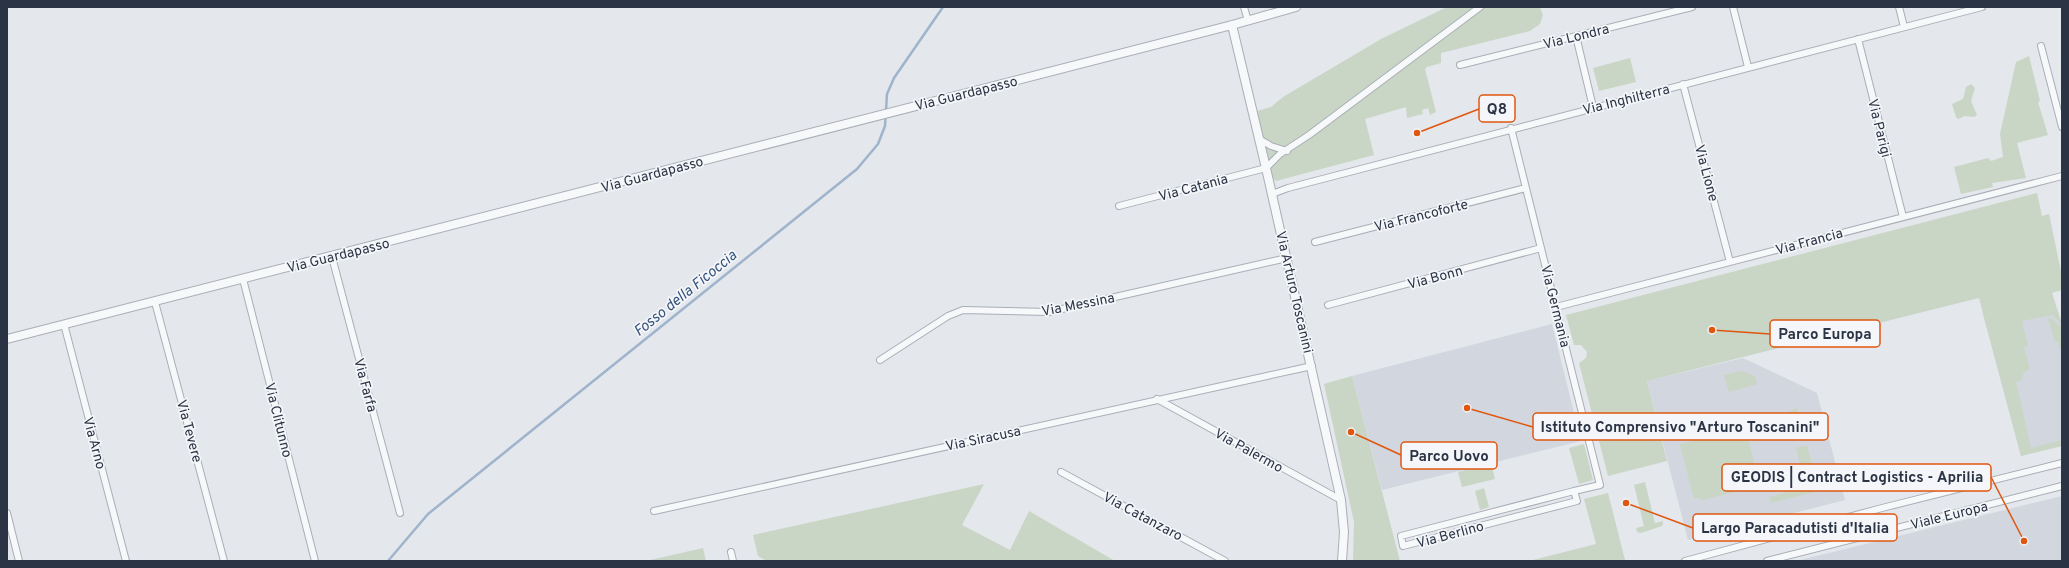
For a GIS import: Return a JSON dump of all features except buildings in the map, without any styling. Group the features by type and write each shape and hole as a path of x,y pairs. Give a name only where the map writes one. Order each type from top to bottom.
{"street":[{"path":"1244,7 1248,21"},
{"name":"Via Guardapasso","path":"7,339 332,257 889,112 1248,21 1296,7"},
{"path":"1266,168 1280,154 1287,151 1480,7"},
{"name":"Via Londra","path":"1460,65 1692,7"},
{"path":"1733,7 1748,67"},
{"path":"1899,7 1904,27"},
{"name":"Via Inghilterra","path":"1272,194 1294,186 1511,128 1982,7"},
{"name":"Via Arturo Toscanini","path":"1232,25 1312,366 1341,500 1344,532 1342,561"},
{"path":"1576,36 1593,107"},
{"name":"Via Parigi","path":"1858,39 1903,217"},
{"path":"2041,46 2062,127"},
{"name":"Via Lione","path":"1683,84 1730,262"},
{"name":"Via Germania","path":"1511,128 1600,484"},
{"path":"1259,139 1271,146 1287,151"},
{"name":"Via Catania","path":"1119,206 1266,168"},
{"name":"Via Francia","path":"1556,307 2062,176"},
{"name":"Via Francoforte","path":"1315,242 1526,188"},
{"name":"Via Bonn","path":"1328,305 1541,248"},
{"name":"Via Farfa","path":"332,257 400,513"},
{"name":"Via Messina","path":"880,360 948,316 963,310 1049,312 1287,258"},
{"name":"Via Clitunno","path":"243,279 315,561"},
{"name":"Via Tevere","path":"155,302 224,561"},
{"name":"Via Arno","path":"64,324 126,561"},
{"name":"Via Siracusa","path":"654,511 1312,366"},
{"name":"Via Palermo","path":"1157,399 1341,500"},
{"name":"Viale Europa","path":"1685,561 1882,508 2062,463"},
{"name":"Via Catanzaro","path":"1061,472 1225,561"},
{"name":"Via Berlino","path":"1574,491 1577,501 1403,546 1401,536 1600,484"},
{"name":"Viale Europa","path":"1767,561 2062,486"},
{"path":"7,513 19,561"},
{"path":"731,552 733,561"}],"shaded area":[{"path":"2052,293 2059,320 2062,319 2062,446 2021,456 1982,311"},
{"path":"1552,324 1581,441 1382,490 1352,376"},
{"path":"1743,358 1817,393 1845,500 1688,540 1647,381"},
{"path":"2062,496 2062,561 1796,561"}],"green space":[{"path":"1447,7 1540,7 1543,15 1540,24 1530,31 1441,53 1441,63 1425,69 1436,112 1430,115 1428,108 1422,110 1423,114 1407,118 1406,107 1365,119 1374,155 1276,181 1273,178 1257,111 1271,107 1283,97 1381,39"},
{"path":"2029,56 2040,101 2038,102 2048,135 2017,143 2026,178 1992,183 1993,187 1961,194 1954,167 1988,158 1991,161 2003,157 2000,134 2016,62"},
{"path":"1630,58 1636,82 1599,91 1593,68"},
{"path":"1971,84 1975,88 1971,101 1977,115 1974,117 1965,116 1958,119 1952,104 1963,99 1966,87"},
{"path":"2037,193 2042,216 2049,214 2062,276 2062,290 2052,293 2062,324 2052,315 2022,321 2028,346 2024,348 2030,369 2024,372 2021,381 2016,382 2031,448 2062,440 2062,446 2021,456 1979,298 1647,381 1667,461 1608,476 1579,363 1586,358 1587,352 1581,345 1574,345 1566,315"},
{"path":"2051,318 2062,328 2062,348 2060,349 2058,342 2055,342 2048,319"},
{"path":"1742,371 1755,376 1757,384 1729,392 1724,375"},
{"path":"1352,376 1400,561 1353,561 1354,522 1324,384"},
{"path":"1797,408 1804,434 1790,438 1784,414"},
{"path":"1742,428 1747,432 1759,486 1702,500 1698,498 1694,499 1680,444"},
{"path":"1584,444 1593,480 1579,484 1569,448"},
{"path":"1807,445 1817,484 1822,487 1819,491 1771,503 1769,497 1806,487 1796,448"},
{"path":"1491,463 1495,479 1462,487 1458,472"},
{"path":"1645,482 1655,523 1663,521 1663,523 1662,526 1641,533 1637,532 1636,528 1644,526 1634,485"},
{"path":"984,484 962,525 1010,550 1029,511 1115,561 767,561 758,556 753,535"},
{"path":"1484,488 1489,507 1480,510 1475,491"},
{"path":"1608,493 1625,560 1529,561 1596,544 1584,499"},
{"path":"703,548 706,561 646,561"}],"waterway":[{"name":"Fosso della Ficoccia","path":"388,561 428,514 857,169 878,144 885,126 887,94 894,78 943,7"}],"place":[{"name":"Q8","path":"1417,133"},
{"name":"Parco Europa","path":"1712,330"},
{"name":"Istituto Comprensivo \"Arturo Toscanini\"","path":"1467,408"},
{"name":"Parco Uovo","path":"1351,432"},
{"name":"Largo Paracadutisti d'Italia","path":"1626,503"},
{"name":"GEODIS | Contract Logistics - Aprilia","path":"2024,541"}]}
